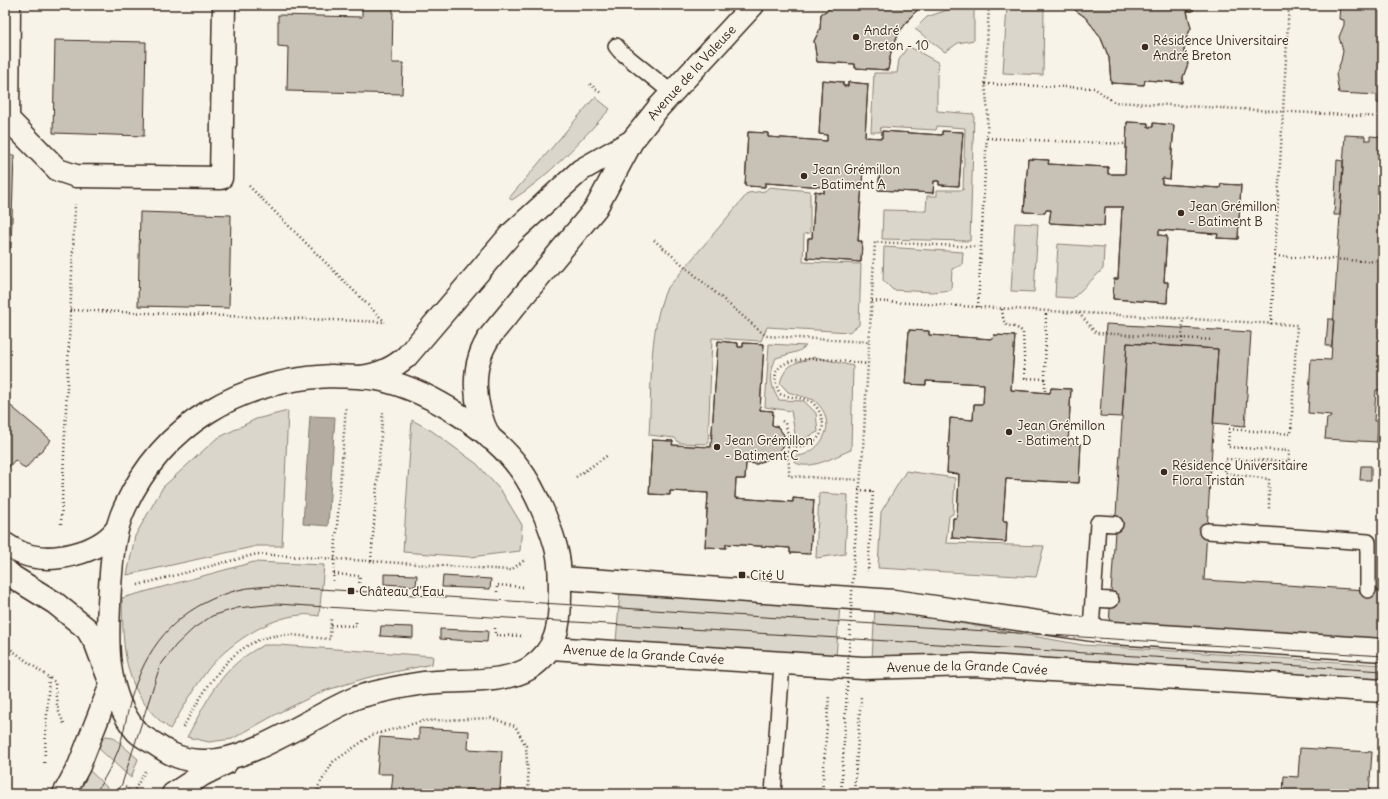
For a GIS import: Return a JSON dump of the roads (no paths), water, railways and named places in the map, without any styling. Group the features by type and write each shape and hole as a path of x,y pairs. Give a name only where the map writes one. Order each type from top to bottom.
{"main road":[{"path":"5,7 9,7 6,119 58,170 76,176 221,178 224,5"},
{"name":"Avenue de la Valeuse","path":"632,141 672,93 753,5"},
{"path":"360,377 374,375 394,366 407,356 511,234 534,211 581,170 632,141"},
{"path":"491,439 480,412 477,391 476,376 481,350 491,335 596,208 632,141"},
{"path":"5,544 32,556 68,555 83,552 100,544 111,537 116,530 135,488 164,449 181,432 204,413 251,390 274,383 307,377 360,377 384,380 414,390 451,409 478,427 520,468 530,486 555,546 560,578 560,605 556,636 551,648 530,667 512,676 425,683 377,691 358,697 331,709 202,775 173,794"},
{"path":"64,794 79,766 112,682 108,610 116,530"},
{"path":"5,570 13,577 55,603 87,629 112,682 126,717 138,733 173,756 204,762 235,757 249,752"},
{"path":"560,578 894,601 1091,630 1383,650"},
{"name":"Avenue de la Grande Cavée","path":"551,648 863,668 973,664 1383,691"}],"lane":[{"path":"616,46 620,51 672,93"},
{"path":"1091,630 1098,523 1115,524"},
{"path":"1207,531 1368,542 1368,590"},
{"path":"1093,599 1110,600"},
{"path":"773,794 782,663"}],"tram line":[{"path":"95,794 117,754 134,689 144,664 153,648 176,622 189,612 220,596 238,590 251,588 272,586 1383,656"},
{"path":"116,794 122,784 160,666 176,645 194,628 212,616 237,608 277,604 1383,671"}],"place":[{"name":"André Breton - 10","path":"856,37"},
{"name":"Résidence Universitaire André Breton","path":"1145,47"},
{"name":"Jean Grémillon - Batiment A","path":"804,176"},
{"name":"Jean Grémillon - Batiment B","path":"1181,213"},
{"name":"Jean Grémillon - Batiment D","path":"1009,432"},
{"name":"Jean Grémillon - Batiment C","path":"717,447"},
{"name":"Résidence Universitaire Flora Tristan","path":"1164,472"},
{"name":"Cité U","path":"742,575"},
{"name":"Château d'Eau","path":"351,591"}]}
